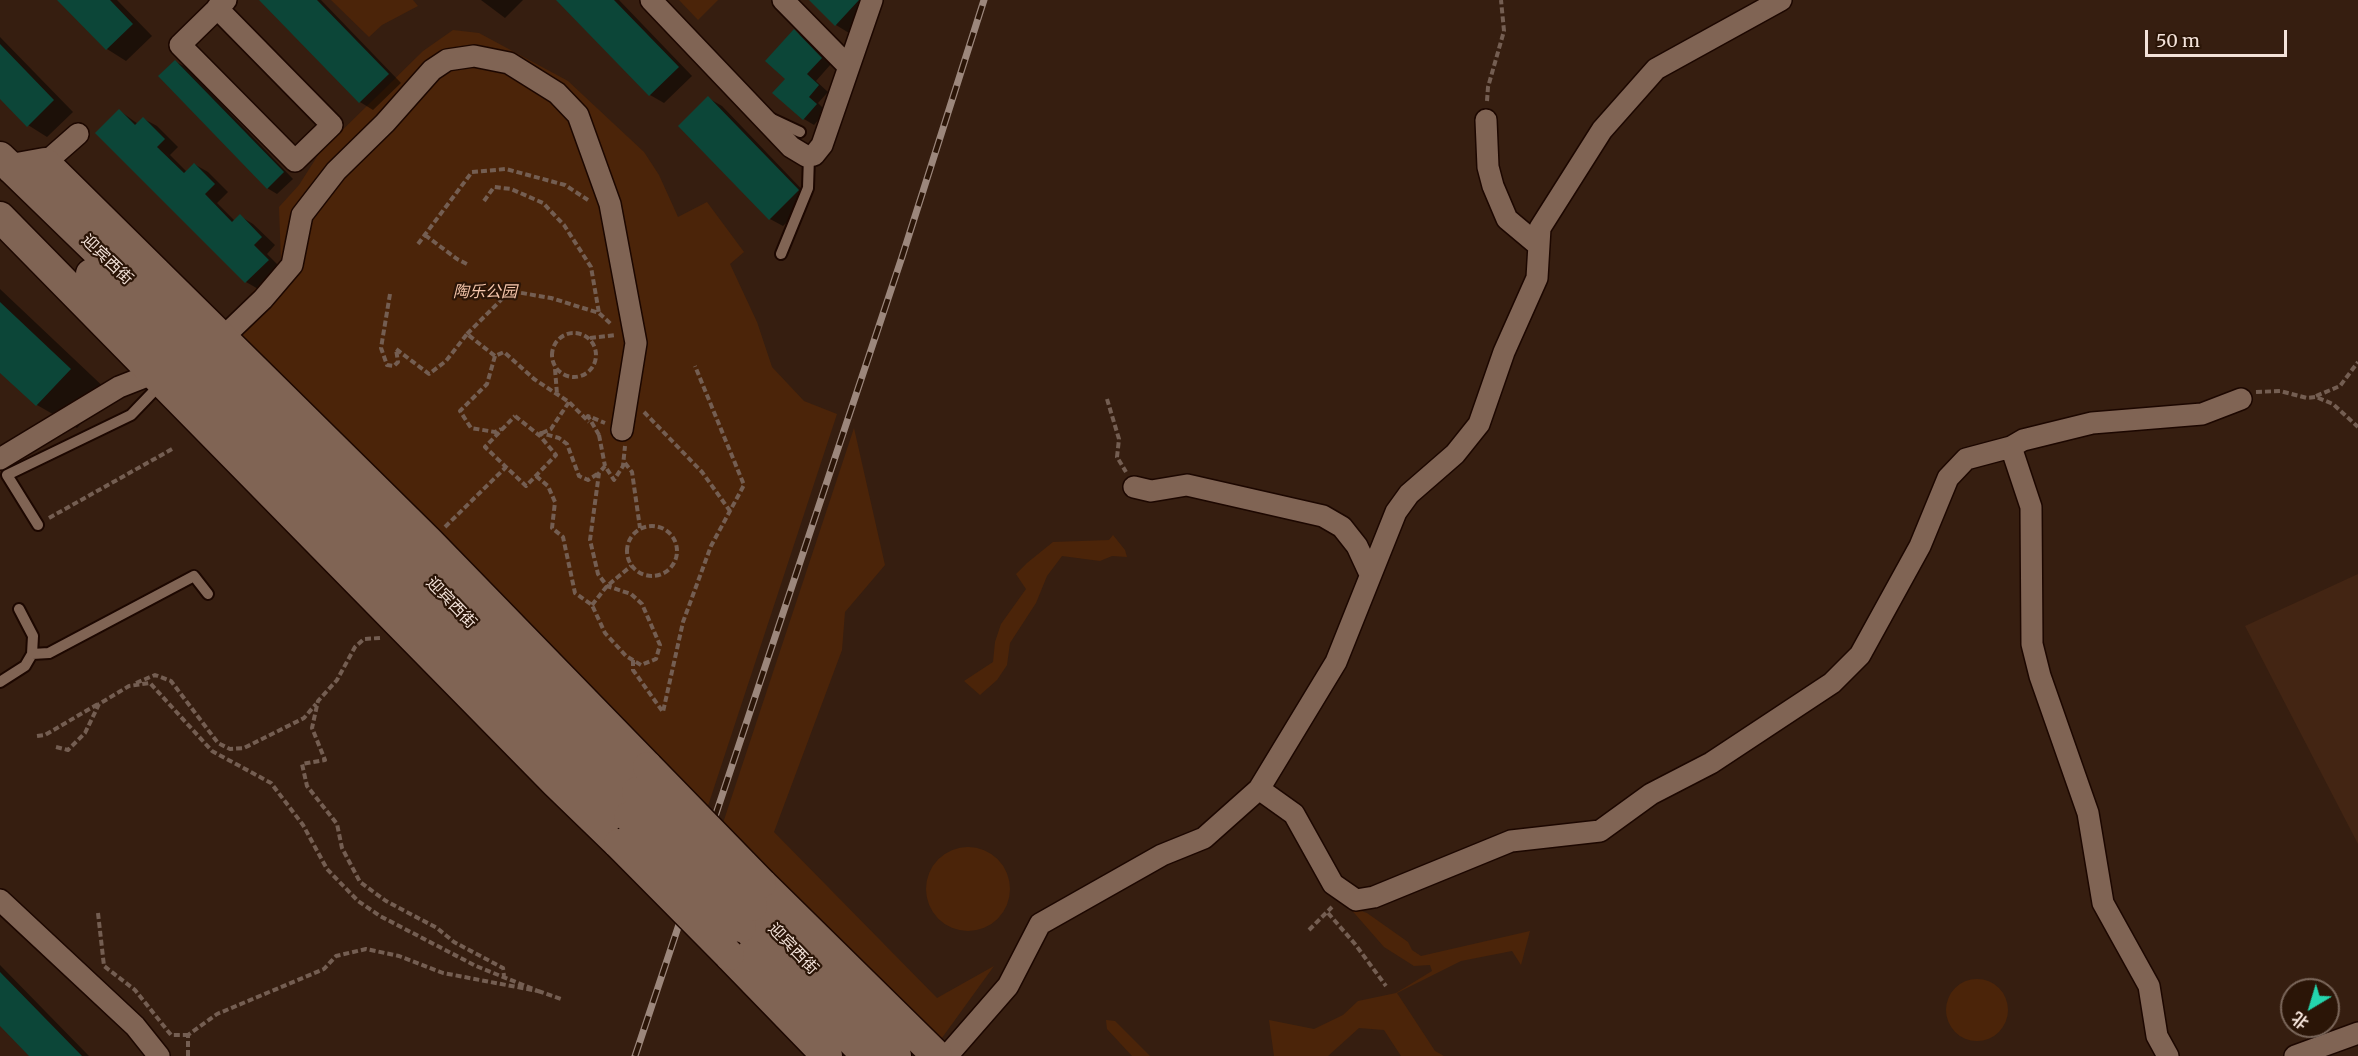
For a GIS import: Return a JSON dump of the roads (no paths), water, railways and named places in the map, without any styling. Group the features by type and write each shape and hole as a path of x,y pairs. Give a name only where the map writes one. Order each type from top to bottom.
{"street":[{"path":"651,0 792,147 809,156 814,155 822,145 873,0"},
{"path":"783,0 849,67"},
{"path":"947,1056 1008,986 1040,924 1162,855 1204,838 1259,789 1336,662 1396,512 1409,494 1455,454 1479,424 1504,352 1537,278 1540,228 1602,130 1656,69 1781,0"},
{"path":"221,4 332,125 295,161 180,45 221,4"},
{"path":"0,459 119,387 190,357 263,299 292,265 302,215 336,171 361,148 432,70 447,60 474,56 509,63 557,93 578,115 610,204 636,344 621,430"},
{"path":"1486,120 1488,167 1493,186 1507,219 1538,245"},
{"path":"4,169 45,163 78,134"},
{"path":"45,163 117,254"},
{"name":"迎宾西街","path":"4,169 117,254 190,357"},
{"name":"迎宾西街","path":"4,169 633,805 751,906 896,1056"},
{"path":"0,217 190,357 429,542 427,595"},
{"path":"190,357 633,805 729,955 827,1056"},
{"path":"1259,789 1294,814 1333,884 1356,900 1374,897 1511,841 1600,831 1651,794 1711,763 1832,683 1860,655 1920,546 1948,478 1966,459 2011,447 2023,440 2092,423 2202,414 2241,399"},
{"path":"2011,447 2031,507 2032,644 2037,665 2088,813 2103,903 2149,986 2157,1036 2168,1056"},
{"path":"1134,487 1150,491 1187,485 1323,516 1342,527 1357,546 1370,574"},
{"path":"0,900 135,1026 159,1056"},
{"path":"751,906 937,1056"},
{"name":"迎宾西街","path":"751,906 867,1056"},
{"path":"2295,1056 2358,1033"}],"lane":[{"path":"760,114 800,132"},
{"path":"781,254 808,188 809,156"},
{"path":"38,525 7,476 131,415 190,357"},
{"path":"32,654 49,653 194,576 208,594"},
{"path":"0,682 25,666 32,654 33,636 19,609"}],"railway":[{"path":"635,1056 902,257 984,0"}],"park label":[{"name":"陶乐公园","path":"485,292"}]}
